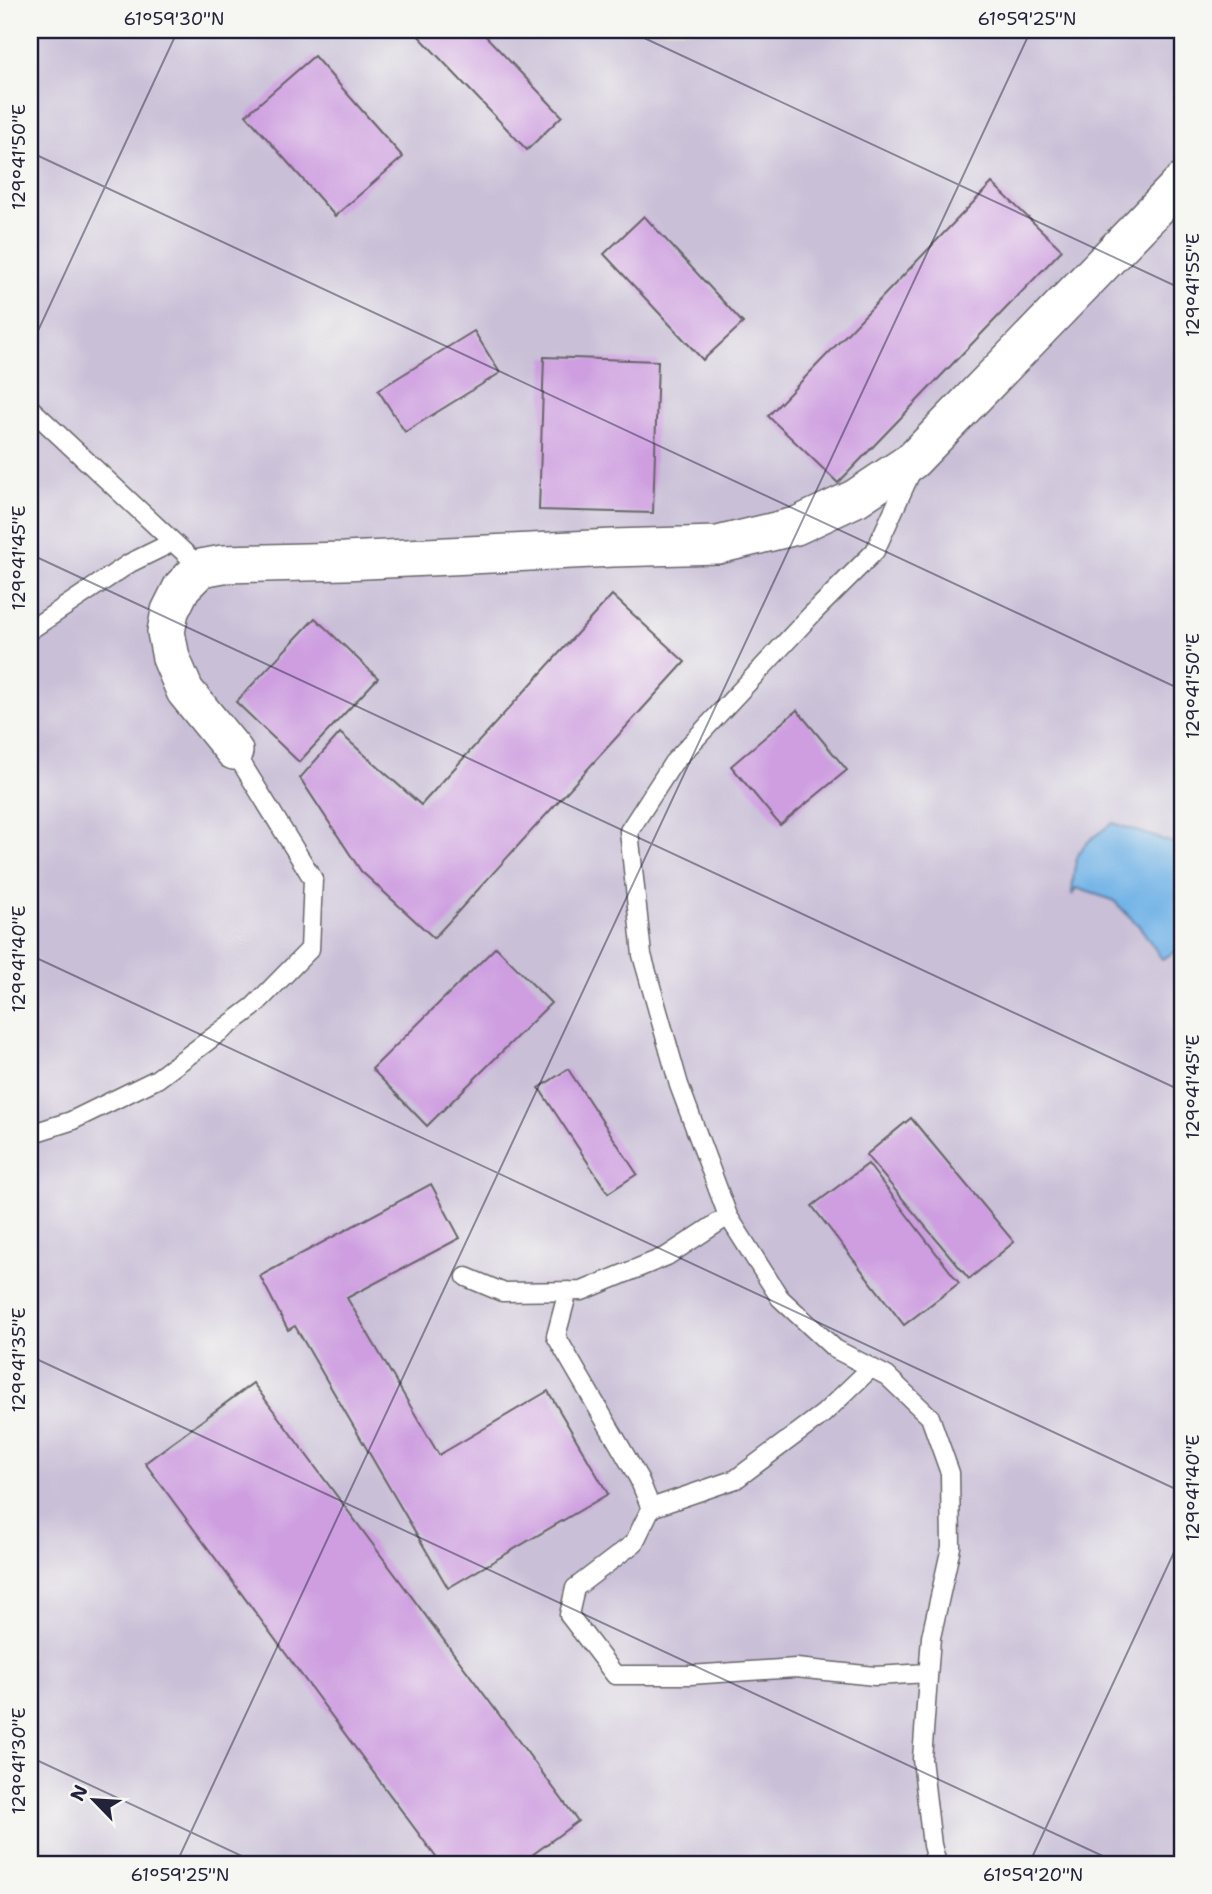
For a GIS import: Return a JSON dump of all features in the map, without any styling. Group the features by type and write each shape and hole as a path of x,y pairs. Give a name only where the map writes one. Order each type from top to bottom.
{"street":[{"path":"234,751 185,691 171,658 166,632 170,611 182,587 201,568 223,564 718,545 796,526 856,498 913,460 1182,182"}],"lane":[{"path":"30,408 201,568"},
{"path":"920,452 875,551 813,613 673,763 629,831 642,955 679,1085 728,1216 779,1298 835,1349 887,1376 930,1417 950,1473 951,1547 931,1637 922,1759 932,1845 937,1864"},
{"path":"30,630 130,563 173,542"},
{"path":"30,1133 71,1121 157,1079 253,1007 310,949 313,879 234,751"},
{"path":"466,1277 502,1292 582,1291 667,1256 728,1216"},
{"path":"568,1291 556,1336 639,1479 651,1508"},
{"path":"871,1367 823,1414 736,1479 651,1508 635,1543 575,1588 569,1615 615,1675 690,1675 796,1668 875,1676 928,1673"}],"shaded area":[{"path":"30,30 1182,30 1182,1864 30,1864"}],"water":[{"path":"1113,823 1182,846 1182,945 1179,950 1162,959 1140,927 1113,900 1076,888 1072,895 1074,868 1080,852 1091,839"}],"building":[{"path":"413,30 480,30 562,116 527,150"},
{"path":"314,56 403,157 335,216 246,115"},
{"path":"992,183 1062,250 838,483 768,416"},
{"path":"644,216 743,323 703,360 604,254"},
{"path":"474,331 500,373 405,432 378,390"},
{"path":"544,357 658,361 653,513 539,510"},
{"path":"612,595 685,662 434,938 361,871 300,778 340,733 421,805"},
{"path":"315,618 378,678 299,762 236,702"},
{"path":"797,710 847,770 780,825 731,766"},
{"path":"496,947 551,1003 427,1126 372,1069"},
{"path":"568,1069 637,1174 608,1193 539,1088"},
{"path":"911,1118 1014,1242 969,1279 866,1155"},
{"path":"868,1164 959,1283 904,1325 812,1206"},
{"path":"431,1184 460,1238 347,1298 439,1455 548,1391 608,1494 448,1588 295,1326 288,1330 260,1276"},
{"path":"253,1383 578,1821 520,1864 441,1864 145,1463"}]}
